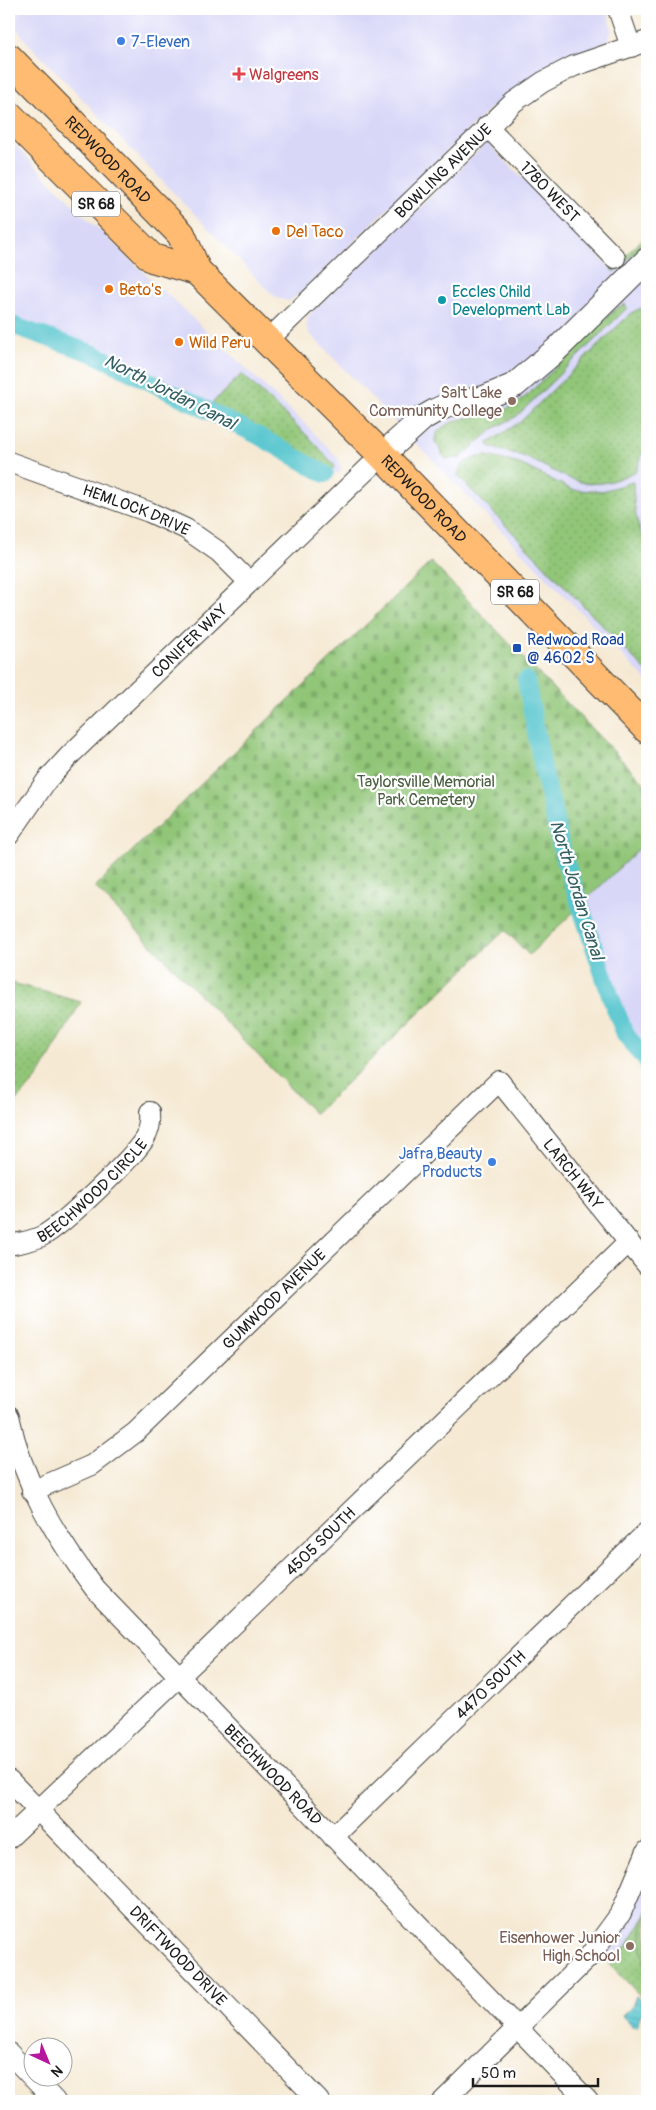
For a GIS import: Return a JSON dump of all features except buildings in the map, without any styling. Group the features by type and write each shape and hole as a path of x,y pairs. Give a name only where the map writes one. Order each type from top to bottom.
{"main road":[{"name":"REDWOOD ROAD","path":"9,58 181,234 197,271 382,455 647,729"},
{"name":"REDWOOD ROAD","path":"9,115 152,258 197,271"}],"street":[{"path":"618,9 639,44"},
{"name":"BOWLING AVENUE","path":"266,341 514,102 544,82 574,66 639,44"},
{"name":"1780 WEST","path":"487,126 615,258"},
{"path":"382,455 423,418 435,411 448,405 484,398 515,386 556,350 647,260"},
{"name":"CONIFER WAY","path":"9,835 47,780 70,755 382,455"},
{"name":"HEMLOCK DRIVE","path":"9,462 149,512 186,529 206,541 249,582"},
{"name":"LARCH WAY","path":"500,1081 647,1265"},
{"name":"GUMWOOD AVENUE","path":"32,1491 92,1465 136,1432 500,1081"},
{"name":"BEECHWOOD CIRCLE","path":"9,1245 42,1236 62,1221 134,1153 146,1137 151,1124 150,1112"},
{"name":"4505 SOUTH","path":"9,1838 629,1242"},
{"name":"BEECHWOOD ROAD","path":"9,1416 12,1433 32,1491 50,1526 95,1589 588,2101"},
{"name":"4470 SOUTH","path":"333,1837 647,1532"},
{"name":"DRIFTWOOD DRIVE","path":"9,1780 319,2101"},
{"path":"443,2101 568,1980 606,1936 621,1913 647,1851"},
{"path":"9,2053 55,2101"}],"shaded area":[{"path":"22,9 607,9 612,31 606,43 576,53 540,71 492,107 302,292 289,301 277,298 269,291 25,40 16,27 17,16"},
{"path":"9,139 77,209 310,429 338,458 341,467 339,474 98,349 9,317"},
{"name":"Salt Lake Community College","path":"487,142 611,269 647,235 647,681 309,333 306,325 309,315"},
{"path":"647,841 647,1050 627,1025 586,900"},
{"name":"Eisenhower Junior High School","path":"647,1880 647,2003 603,1956 622,1936"}],"green space":[{"path":"647,235 647,241 615,272 611,269"},
{"path":"625,304 627,308 517,416 493,429 460,458 446,459 435,440 438,432 444,426 464,419 501,411 517,403 608,316 618,307"},
{"path":"641,308 647,315 647,443 636,471 619,479 604,483 591,484 579,482 522,456 489,446 488,443 520,422 631,313"},
{"path":"242,374 313,441 335,466 332,470 212,403"},
{"path":"487,456 520,464 573,490 602,491 633,482 638,523 647,545 647,672 458,476 464,463 477,457"},
{"name":"Taylorsville Memorial Park Cemetery","path":"431,562 647,786 647,841 529,955 505,930 315,1114 95,887"},
{"path":"9,982 81,1002 38,1077 9,1109"},
{"path":"647,1911 647,1972 642,1942 644,1918"},
{"path":"645,1916 642,1943 647,1972 647,2003 609,1963 627,1946"}],"water":[{"path":"636,1996 647,2005 647,2008 640,2016 637,2027 632,2026 622,2016 632,2007"}],"waterway":[{"name":"North Jordan Canal","path":"9,324 94,354 257,435 325,474"},
{"name":"North Jordan Canal","path":"526,680 543,769 563,854 611,998 625,1034 647,1061"}],"place":[{"name":"7-Eleven","path":"121,41"},
{"name":"Walgreens","path":"239,74"},
{"name":"Del Taco","path":"276,231"},
{"name":"Beto's","path":"109,289"},
{"name":"Eccles Child Development Lab","path":"442,300"},
{"name":"Wild Peru","path":"179,342"},
{"name":"Salt Lake Community College","path":"512,401"},
{"name":"Redwood Road @ 4602 S","path":"517,648"},
{"name":"Jafra Beauty Products","path":"492,1162"},
{"name":"Eisenhower Junior High School","path":"630,1946"}]}
